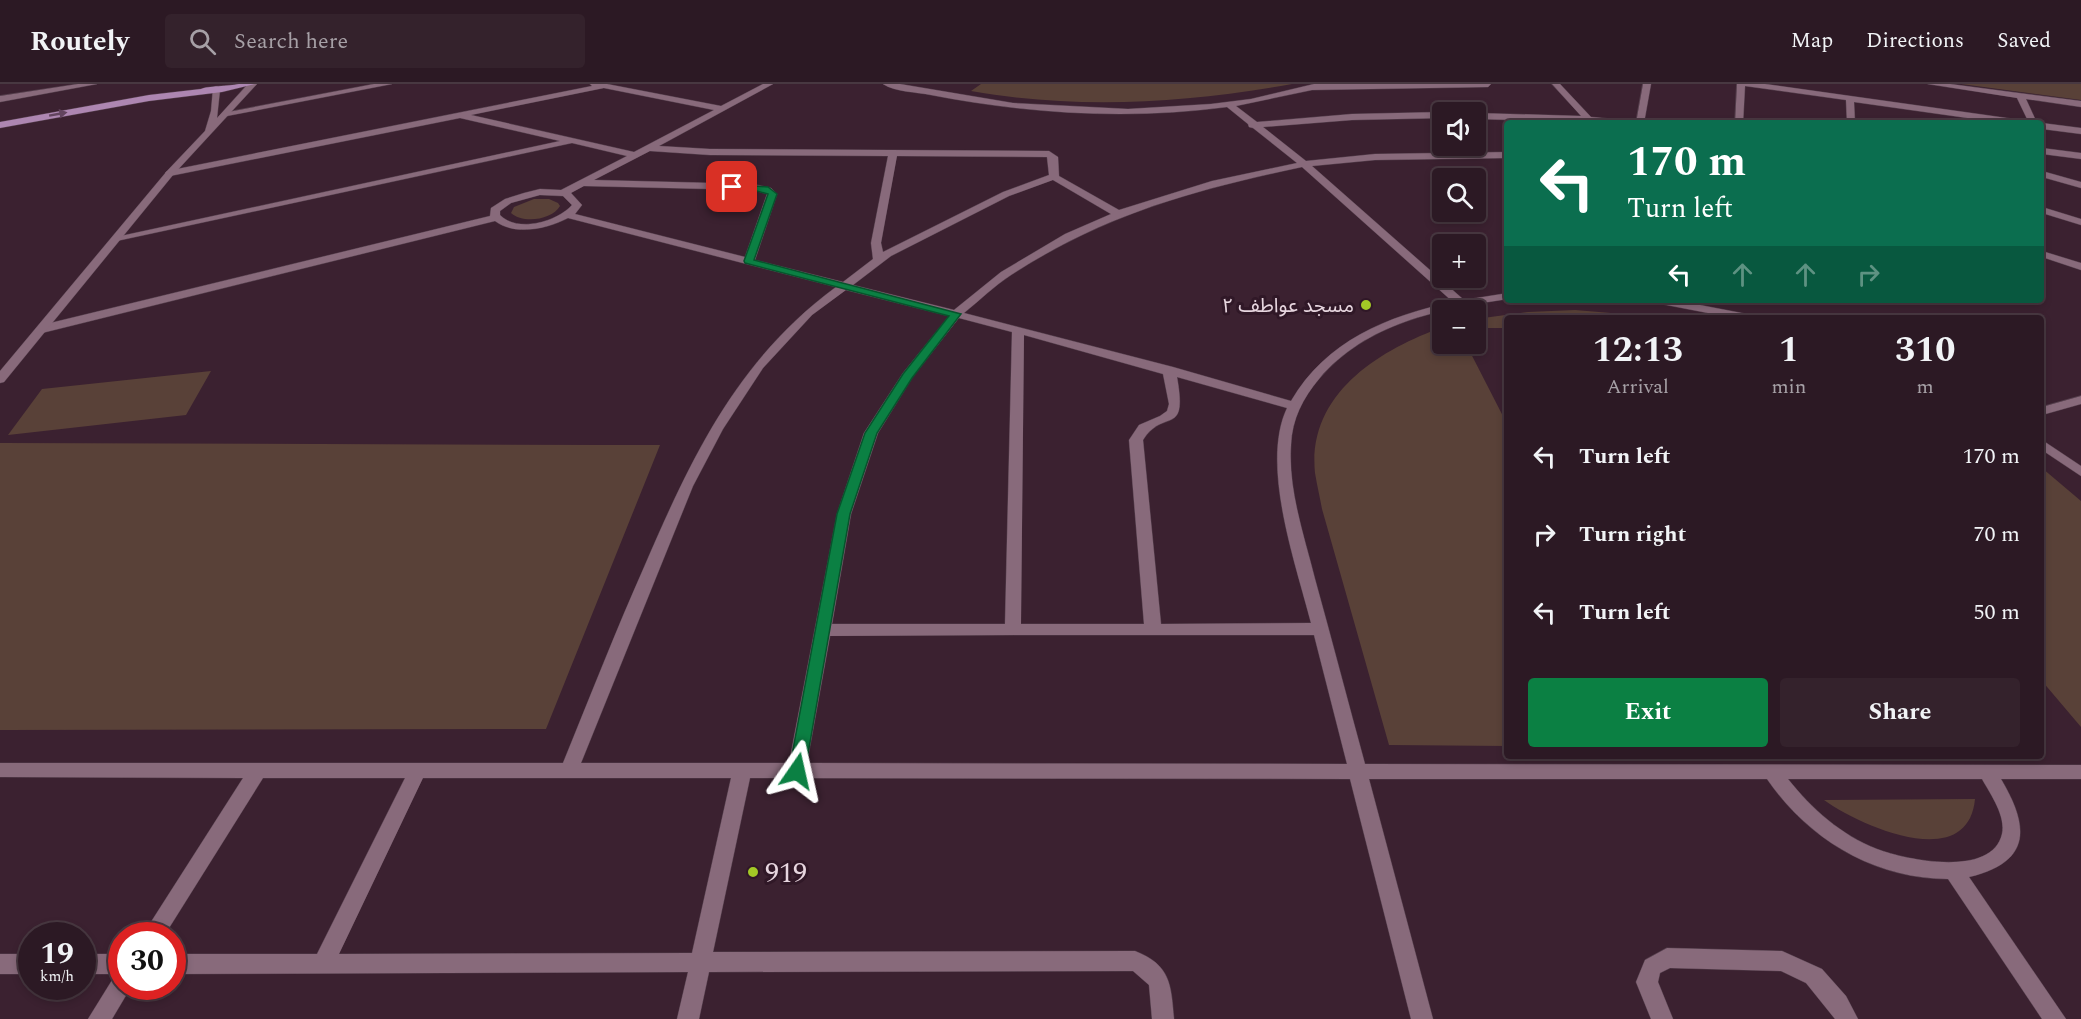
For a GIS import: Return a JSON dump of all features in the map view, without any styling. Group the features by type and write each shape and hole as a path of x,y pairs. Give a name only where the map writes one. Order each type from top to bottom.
{"main road":[{"path":"198,84 200,87 214,90"},
{"path":"0,116 148,94 214,90 252,84"},
{"path":"0,125 148,94 164,86"}],"street":[{"path":"0,99 93,84"},
{"path":"0,379 170,173 252,84"},
{"path":"227,113 388,84"},
{"path":"563,193 769,84"},
{"path":"887,84 1015,106 1054,109 1159,110 1229,104 1323,84"},
{"path":"1556,84 1588,119"},
{"path":"1641,120 1647,84"},
{"path":"1739,120 1741,84"},
{"path":"1748,84 1994,120"},
{"path":"1932,84 2081,104"},
{"path":"170,173 599,85 723,109"},
{"path":"1311,88 1488,85"},
{"path":"205,134 215,111 214,90"},
{"path":"2020,96 2032,120"},
{"path":"1850,99 1851,120"},
{"path":"1229,104 1252,125 1304,164 1458,300"},
{"path":"458,115 636,155"},
{"path":"1252,125 1352,117 1432,115"},
{"path":"1486,116 1597,120"},
{"path":"2044,126 2081,131"},
{"path":"116,240 570,141"},
{"path":"648,148 710,152 1049,154 1053,157 1054,177"},
{"path":"2044,151 2081,156"},
{"path":"879,261 876,243 893,154"},
{"path":"797,771 844,514 871,433 907,376 956,314 1005,274 1069,236 1119,214 1215,183 1304,164 1375,157 1504,155"},
{"path":"2044,175 2081,185"},
{"path":"569,770 686,486 716,429 759,366 808,313 887,254 1006,194 1054,177 1119,214"},
{"path":"582,183 753,187 768,190 772,194 749,261"},
{"path":"42,330 496,218 510,225 546,224 567,215 577,205 575,200 563,193 540,192 515,198 498,208 495,213 496,218"},
{"path":"2044,211 2081,222"},
{"path":"567,215 1018,330 1294,406"},
{"path":"2044,255 2081,267"},
{"path":"1476,300 1504,296"},
{"path":"1690,303 1724,306 1745,315"},
{"path":"1422,1019 1319,629 1290,511 1282,465 1285,432 1294,406 1318,370 1348,345 1381,326 1432,309"},
{"path":"1013,630 1018,330"},
{"path":"1153,629 1136,440 1144,428 1165,419 1173,412 1175,404 1169,370"},
{"path":"2044,410 2081,400"},
{"path":"2044,445 2081,472"},
{"path":"824,630 1319,629"},
{"path":"0,770 2081,772"},
{"path":"161,922 258,770"},
{"path":"323,964 417,771"},
{"path":"688,1019 742,771"},
{"path":"1772,771 1785,792 1798,806 1850,845 1871,855 1914,869 1954,872 1985,866 2004,851 2010,840 2011,816 1999,789 1987,771"},
{"path":"1954,872 2055,1019"},
{"path":"1662,1019 1647,982 1652,967 1667,958 1782,960 1814,976 1838,1003 1847,1019"},
{"path":"186,964 1135,961 1152,970 1160,983 1163,1019"},
{"path":"0,964 18,964"},
{"path":"99,1019 111,1000"}],"shaded area":[{"path":"981,84 1292,84 1172,100 1092,102 1052,101 971,91"},
{"path":"1961,84 2081,84 2081,100"},
{"path":"534,199 549,199 560,206 551,215 537,219 523,219 511,213 514,207"},
{"path":"1575,310 1635,315 1506,315"},
{"path":"1504,315 1504,328 1486,328 1486,318"},
{"path":"1432,332 1432,354 1471,354 1504,418 1504,746 1389,745 1322,509 1315,473 1316,445 1323,420 1335,398 1352,379 1372,362 1395,348"},
{"path":"211,371 186,415 8,435 42,389"},
{"path":"0,443 660,445 546,729 0,730"},
{"path":"2044,470 2081,501 2081,727 2044,683"},
{"path":"1975,799 1968,822 1954,834 1934,839 1910,837 1886,831 1824,800"}],"place":[{"name":"مسجد عواطف ٢","path":"1366,305"},
{"name":"919","path":"753,872"}],"route":[{"path":"732,187 753,187 768,190 772,194 749,261 956,314 907,376 871,433 844,514 797,771"}]}
